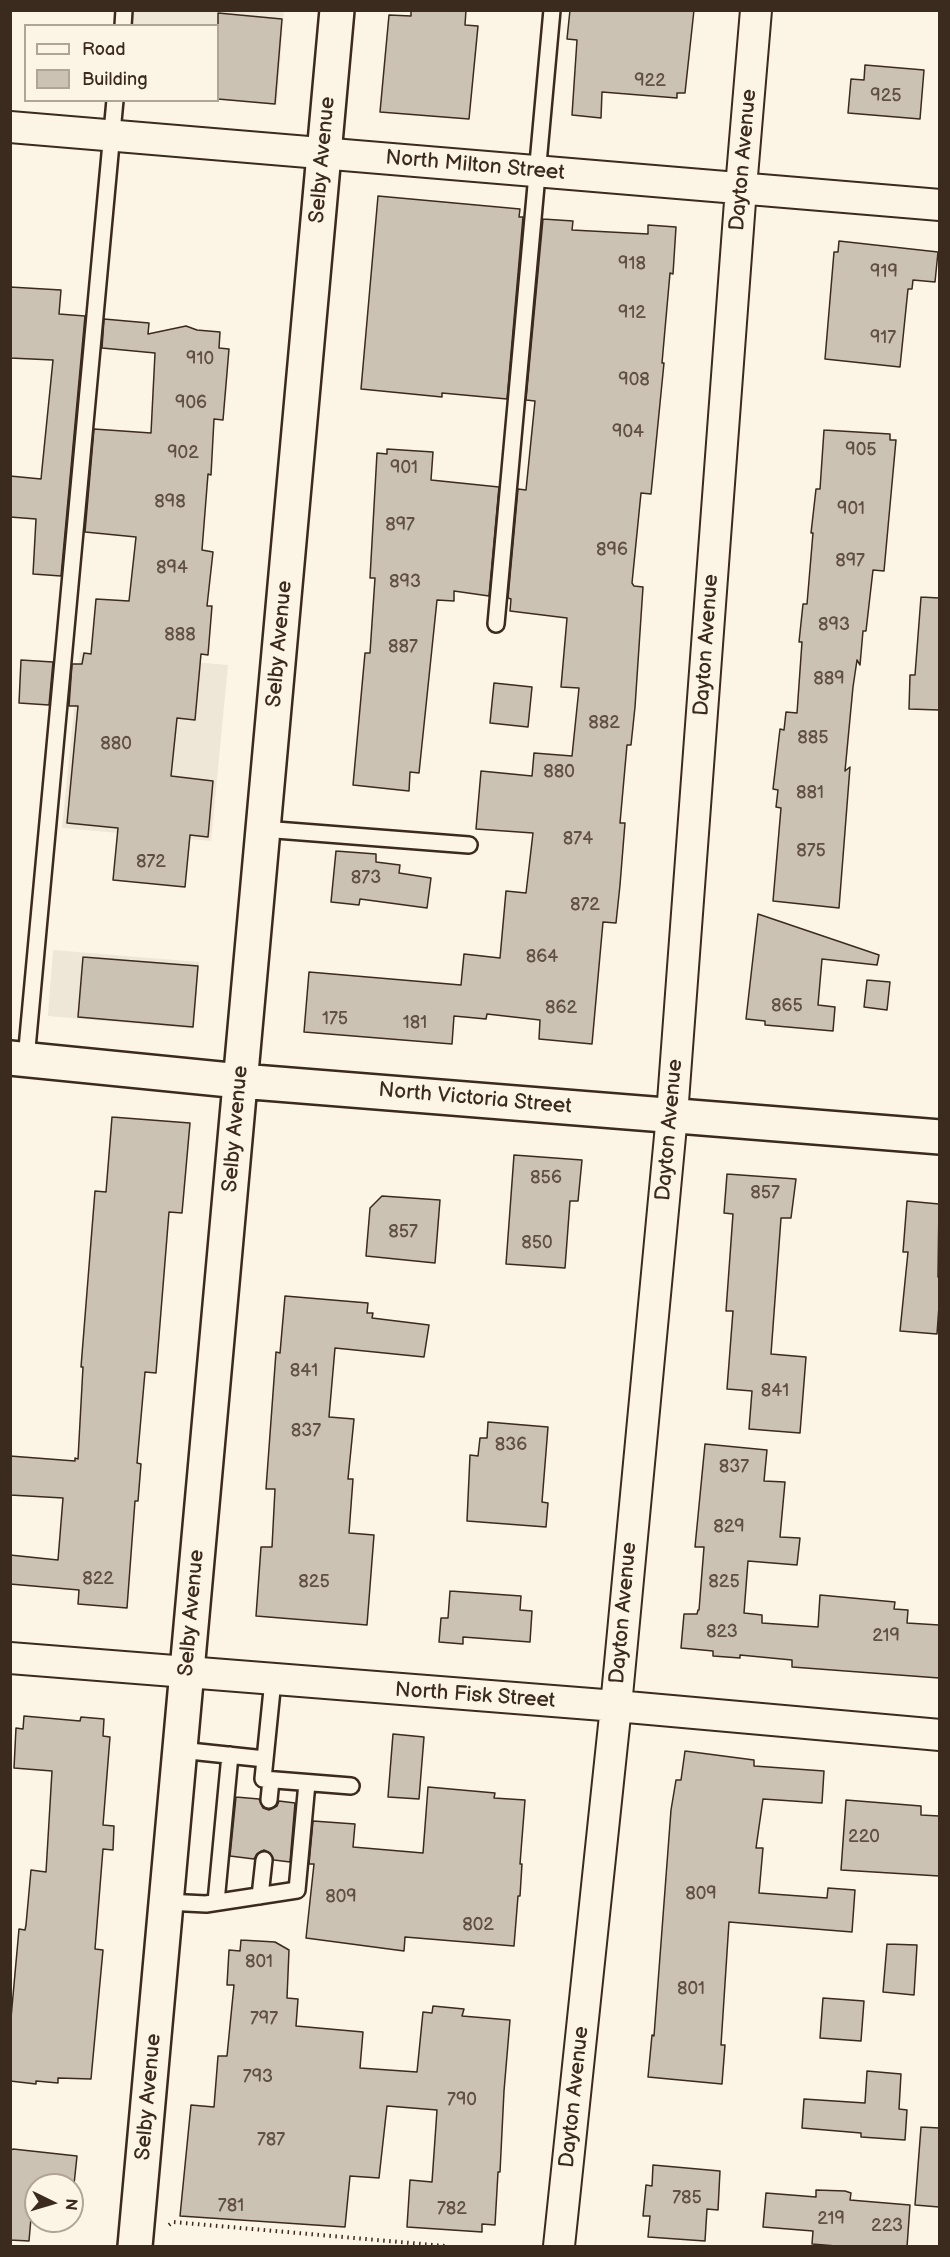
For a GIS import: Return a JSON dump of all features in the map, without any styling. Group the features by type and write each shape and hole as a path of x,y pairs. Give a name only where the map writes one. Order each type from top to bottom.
{"street":[{"name":"Selby Avenue","path":"135,2247 337,10"},
{"name":"Dayton Avenue","path":"559,2247 615,1706 672,1114 756,10"},
{"name":"North Milton Street","path":"10,127 939,205"},
{"name":"North Victoria Street","path":"18,1059 240,1081 939,1137"},
{"name":"North Fisk Street","path":"10,1658 615,1706 939,1735"}],"lane":[{"path":"496,624 552,10"},
{"path":"18,1059 115,102"},
{"path":"263,828 469,845"},
{"path":"273,1680 263,1779 351,1786"},
{"path":"180,1750 265,1759"},
{"path":"216,1902 230,1755"},
{"path":"269,1800 271,1780"},
{"path":"166,1902 206,1904 297,1890 307,1783"},
{"path":"260,1896 264,1860"}],"path":[{"path":"163,2228 173,2222 445,2247"}],"shaded area":[{"path":"131,11 284,11 277,105 219,100 219,24 130,24"},
{"path":"80,652 228,665 211,841 62,828"},
{"path":"53,950 199,962 194,1029 48,1016"}],"building":[{"path":"411,10 466,10 465,25 478,26 469,119 380,112 389,15 411,16"},
{"path":"570,10 694,10 685,93 677,93 677,98 602,92 601,118 572,115 577,40 567,39"},
{"path":"218,13 282,19 275,104 219,99"},
{"path":"865,65 924,70 920,119 848,113 851,79 864,80"},
{"path":"378,196 520,209 519,217 523,217 507,399 442,393 442,397 361,389"},
{"path":"543,219 573,221 572,230 648,234 648,225 676,227 651,494 641,493 632,583 634,586 643,587 635,707 631,745 627,745 620,823 625,823 620,885 616,923 603,922 592,1044 539,1039 540,1020 487,1014 486,1019 454,1016 452,1044 304,1032 309,972 461,985 464,954 500,958 506,891 526,893 533,833 476,829 481,771 532,776 534,753 572,756 579,688 561,687 567,618 510,611 511,599 508,598 518,489 526,490 535,401 526,400"},
{"path":"839,241 938,252 935,282 913,280 912,289 908,289 900,367 825,359 834,252 838,252"},
{"path":"10,287 61,290 59,314 85,316 61,576 33,574 36,519 10,517 10,476 41,479 53,360 10,358"},
{"path":"104,319 149,323 148,334 186,326 197,330 220,332 219,348 229,349 223,420 214,419 211,475 208,474 202,550 213,552 207,606 212,606 208,655 201,654 195,720 177,718 171,776 213,781 208,837 190,835 185,887 113,880 118,828 67,823 78,706 69,706 72,664 82,664 84,653 91,654 96,599 129,601 136,537 85,532 94,429 151,433 155,353 102,348"},
{"path":"824,430 890,434 890,440 896,440 884,571 873,570 866,631 863,631 860,665 857,660 853,687 845,771 850,767 839,908 773,901 781,808 776,807 778,790 773,789 780,729 784,730 786,712 797,713 802,642 799,642 803,604 807,604 813,533 811,533 816,489 820,489"},
{"path":"387,449 433,452 431,480 499,487 489,596 454,591 454,601 437,600 419,773 410,772 409,791 353,785 365,653 370,653 375,578 370,578 377,453 387,454"},
{"path":"921,597 939,598 939,710 909,709 910,675 915,675"},
{"path":"21,660 53,662 49,705 19,703"},
{"path":"494,683 532,687 528,727 490,723"},
{"path":"336,851 376,854 376,862 400,865 399,873 431,878 427,908 360,899 359,905 331,902"},
{"path":"758,914 879,955 877,965 822,959 818,1005 835,1007 833,1031 765,1025 765,1021 746,1019"},
{"path":"83,957 198,966 193,1027 78,1017"},
{"path":"867,980 890,982 887,1010 864,1007"},
{"path":"112,1117 190,1123 182,1213 169,1212 156,1373 145,1372 137,1463 141,1464 138,1501 135,1501 127,1608 78,1604 79,1590 10,1584 10,1555 58,1560 63,1498 10,1495 10,1456 75,1461 75,1458 78,1459 83,1367 81,1367 95,1191 106,1192"},
{"path":"514,1155 582,1160 578,1201 570,1201 565,1268 506,1264"},
{"path":"727,1174 796,1179 791,1218 781,1218 771,1354 806,1357 800,1433 749,1429 752,1391 727,1389 733,1311 726,1311 733,1214 724,1213"},
{"path":"382,1196 440,1200 435,1263 366,1256 370,1208"},
{"path":"907,1201 939,1204 937,1334 900,1331 908,1252 903,1252"},
{"path":"285,1296 368,1303 367,1313 373,1313 372,1318 429,1325 424,1357 335,1348 329,1417 354,1419 348,1479 353,1479 349,1533 374,1535 367,1625 256,1616 261,1547 272,1547 275,1489 266,1489 276,1352 280,1353"},
{"path":"488,1422 548,1427 542,1502 548,1503 546,1527 467,1521 470,1455 478,1456 480,1438 487,1438"},
{"path":"705,1444 767,1450 764,1481 785,1482 780,1537 800,1538 797,1565 748,1561 744,1613 762,1615 762,1623 818,1627 820,1595 895,1602 894,1609 908,1610 907,1623 939,1625 939,1678 792,1667 792,1660 740,1655 740,1658 713,1656 713,1651 681,1648 684,1614 697,1614 699,1610 704,1547 695,1547"},
{"path":"450,1591 521,1596 520,1610 532,1611 530,1642 463,1637 463,1644 439,1642 441,1618 448,1618"},
{"path":"24,1716 80,1721 81,1717 104,1719 103,1736 110,1737 103,1825 114,1826 113,1850 103,1849 95,1949 103,1950 91,2079 58,2078 58,2083 36,2081 36,2084 10,2081 10,2029 19,1929 25,1930 31,1870 46,1872 52,1771 14,1768 16,1728 23,1729"},
{"path":"393,1734 424,1737 419,1799 388,1797"},
{"path":"685,1751 754,1760 754,1766 824,1771 822,1803 763,1799 756,1848 763,1848 759,1893 827,1898 828,1888 855,1890 852,1932 729,1922 721,2045 725,2045 722,2084 648,2077 652,2035 654,2036 671,1810 676,1780 681,1780"},
{"path":"428,1787 495,1793 494,1798 525,1800 520,1896 518,1896 514,1946 405,1937 404,1951 306,1938 314,1864 309,1864 313,1821 355,1824 353,1847 423,1853"},
{"path":"236,1797 259,1799 263,1808 269,1810 277,1806 279,1801 295,1803 290,1862 274,1860 270,1853 264,1850 254,1859 230,1856"},
{"path":"846,1800 921,1806 921,1815 939,1816 939,1876 841,1870"},
{"path":"241,1940 275,1942 289,1950 287,1998 298,1999 296,2026 363,2032 360,2068 417,2072 423,2012 432,2013 433,2006 464,2009 462,2016 510,2020 495,2225 482,2224 482,2232 407,2227 410,2180 432,2182 437,2110 387,2106 379,2178 350,2176 345,2227 180,2216 191,2105 214,2107 218,2056 227,2056 234,1985 227,1985 229,1950 240,1951"},
{"path":"887,1944 917,1945 914,1995 883,1992"},
{"path":"823,1998 864,2001 861,2041 820,2038"},
{"path":"867,2071 901,2074 899,2109 907,2110 905,2140 861,2137 861,2133 802,2128 804,2099 865,2103"},
{"path":"921,2127 939,2128 939,2207 915,2205"},
{"path":"13,2149 77,2156 75,2173 24,2173 24,2233 30,2233 29,2241 10,2240 10,2151"},
{"path":"653,2165 720,2171 718,2210 707,2209 705,2241 648,2237 650,2216 643,2216 646,2185 652,2186"},
{"path":"816,2190 845,2191 851,2193 850,2200 910,2205 907,2247 848,2247 812,2244 813,2231 763,2227 766,2193 816,2197"}]}
